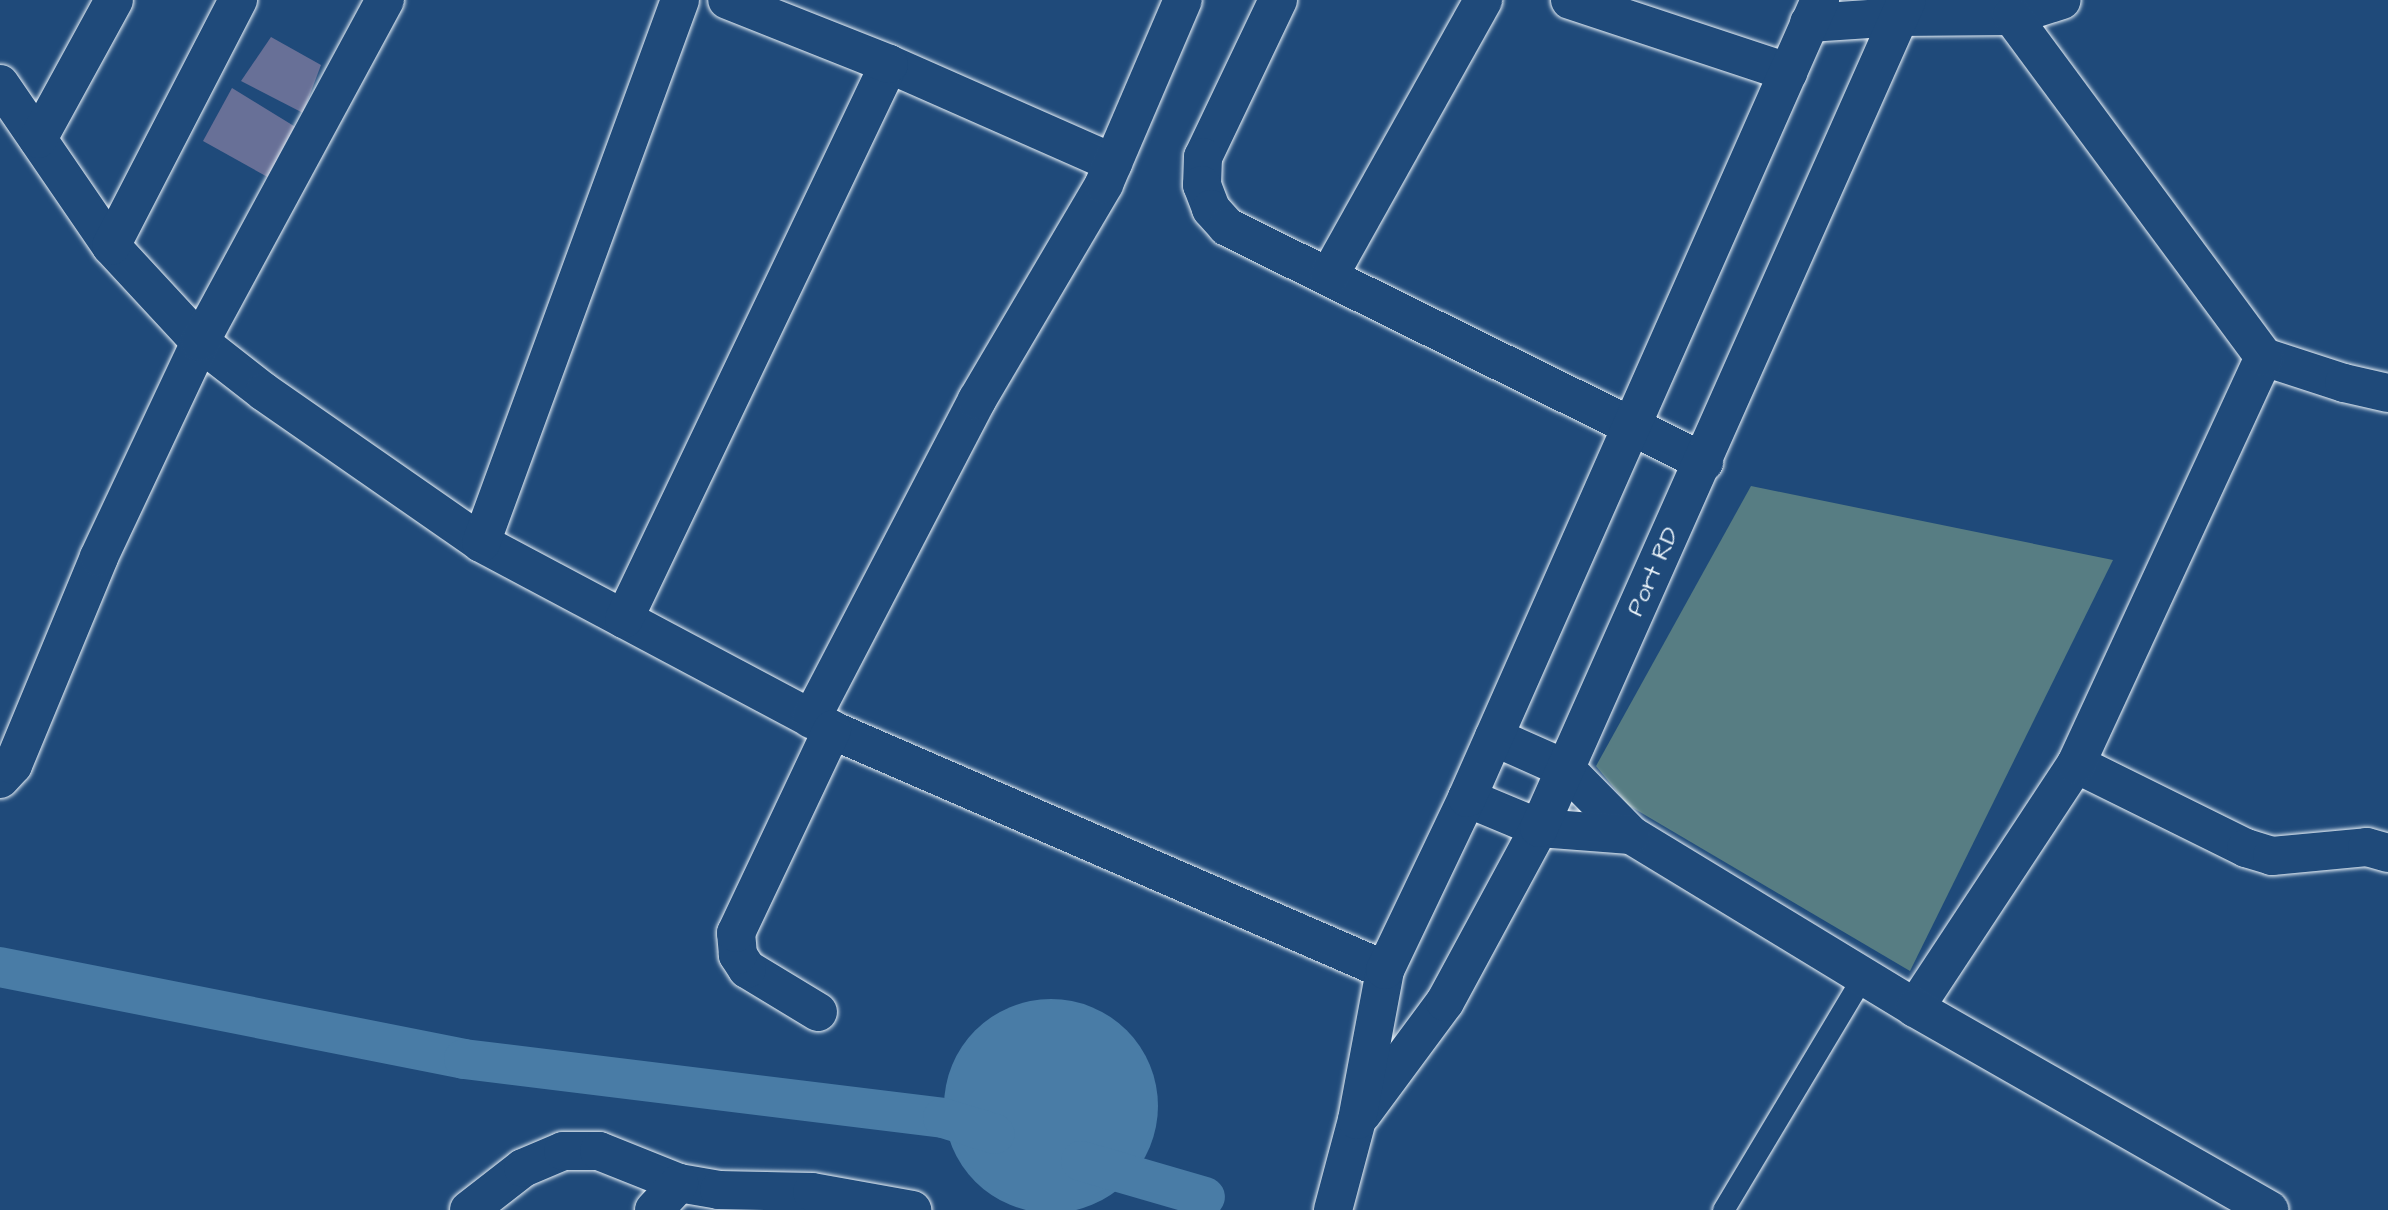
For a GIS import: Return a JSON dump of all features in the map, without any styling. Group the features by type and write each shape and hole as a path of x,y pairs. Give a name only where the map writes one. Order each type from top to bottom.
{"street":[{"path":"38,139 114,0"},
{"path":"111,246 238,0"},
{"path":"0,779 13,765 99,557 200,342 384,0"},
{"path":"481,543 680,0"},
{"path":"727,0 889,64 1113,163"},
{"path":"818,1012 747,969 738,955 736,933 822,725 977,400 1113,163 1183,0"},
{"path":"1278,0 1203,156 1202,185 1211,209 1227,227 1704,462"},
{"path":"1329,276 1483,0"},
{"path":"1570,0 1788,72"},
{"path":"1333,1210 1357,1121 1385,970 1467,798 1814,11 1903,8 2012,16 2062,0"},
{"name":"Port RD","path":"1357,1121 1445,1002 1539,828 1704,462 1903,8"},
{"path":"2012,16 2264,357 2344,383 2388,393"},
{"path":"624,619 889,64"},
{"path":"0,84 111,246 200,342 264,392 481,543 822,725 1385,970"},
{"path":"1916,1009 2076,764 2264,357"},
{"path":"1494,737 1566,769 1631,835 1916,1009 2269,1210"},
{"path":"2076,764 2246,848 2272,856 2367,847 2388,853"},
{"path":"1467,798 1539,828 1631,835"},
{"path":"469,1210 523,1168 563,1151 599,1151 664,1202 719,1190 812,1192 912,1210"}],"lane":[{"path":"1723,1210 1863,976"}],"green space":[{"path":"1751,486 2113,560 1910,971 1628,805 1596,766"}],"water":[{"path":"1051,999 1092,1007 1127,1030 1150,1065 1158,1106 1150,1147 1127,1182 1092,1205 1051,1213 1010,1205 975,1182 952,1147 944,1106 952,1065 975,1030 1010,1007"}],"building":[{"path":"271,37 321,65 303,113 241,81"},
{"path":"232,88 302,131 273,180 203,141"}],"waterway":[{"path":"0,967 464,1059 943,1118 995,1134"},
{"path":"1081,1161 1205,1197"}]}
